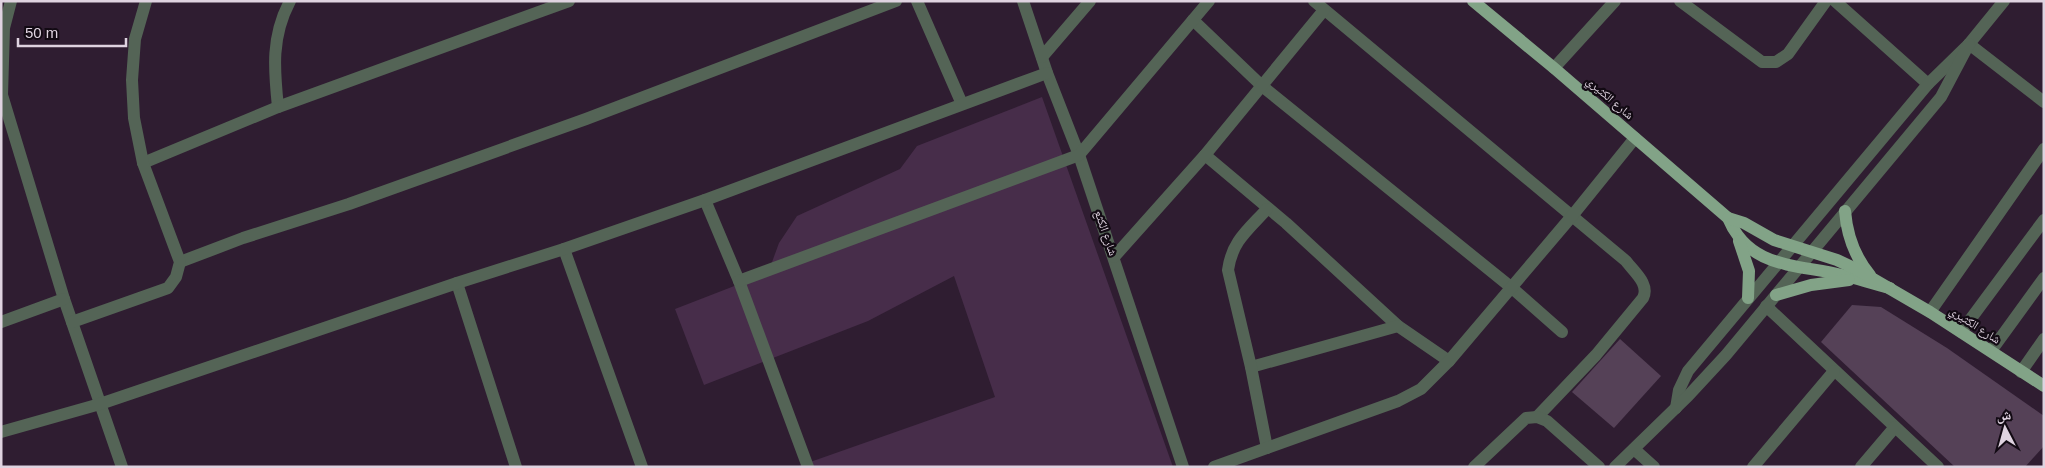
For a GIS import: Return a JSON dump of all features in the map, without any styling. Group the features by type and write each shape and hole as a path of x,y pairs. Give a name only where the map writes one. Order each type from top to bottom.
{"main road":[{"name":"شارع الكثيري","path":"1473,1 1728,218 1744,223 1774,240 1837,260 1873,278 1930,312 2044,386"},
{"path":"1845,211 1846,224 1853,249 1873,278"},
{"name":"شارع الكثيري","path":"1728,218 1737,237 1754,252 1778,263 1890,288"},
{"path":"1737,237 1749,271 1748,298"},
{"path":"1776,295 1811,285 1856,279"}],"street":[{"path":"11,1 4,28 2,95 6,126 122,467"},
{"path":"72,322 168,288 176,276 180,262 143,163 134,118 132,80 134,39 146,1"},
{"path":"278,107 274,50 280,23 290,1"},
{"path":"143,163 278,107 569,1"},
{"path":"180,262 244,238 350,204 586,119 896,1"},
{"path":"917,1 962,104"},
{"name":"شارع الكثع","path":"1023,1 1047,72 1080,155 1183,467"},
{"path":"1042,57 1090,1"},
{"path":"738,281 1080,155 1209,1"},
{"path":"1314,1 1626,261 1644,285 1646,292 1596,356 1537,417"},
{"path":"1554,68 1615,1"},
{"path":"1680,1 1762,62 1776,62 1788,54 1826,1"},
{"path":"1835,1 1928,84"},
{"path":"1676,408 1679,390 1688,371 1928,84 1969,44 2004,1"},
{"path":"1114,257 1205,156 1324,10"},
{"path":"1193,20 1262,86 1512,288 1562,332"},
{"path":"1969,44 2044,102"},
{"path":"1615,467 1708,376 1776,295 1941,97 1969,44"},
{"path":"1,432 100,404 457,283 564,249 705,200 1047,72"},
{"path":"1214,467 1398,400 1421,389 1449,361 1512,288 1635,138"},
{"path":"1930,312 2044,149"},
{"path":"1205,156 1286,223 1398,326 1449,361"},
{"path":"705,200 738,281 808,467"},
{"path":"1267,209 1235,244 1230,255 1228,270 1251,366 1267,448"},
{"path":"1961,332 2044,220"},
{"path":"564,249 642,467"},
{"path":"1991,351 2044,278"},
{"path":"457,283 516,467"},
{"path":"1,322 64,299"},
{"path":"1766,306 1938,467"},
{"path":"1251,366 1398,326"},
{"path":"2021,372 2044,339"},
{"path":"1753,467 1834,371"},
{"path":"1474,467 1526,418 1537,417 1547,421 1599,467"},
{"path":"1861,467 1895,427"},
{"path":"1634,448 1654,467"}],"shaded area":[{"path":"1042,97 1173,467 796,467 995,397 954,276 868,321 704,385 675,309 768,273 779,243 797,216 900,169 917,146"}],"building":[{"path":"1852,305 1881,307 1947,348 2044,416 2044,446 2025,467 1955,467 1821,342"},
{"path":"1620,339 1661,376 1614,428 1572,392"}]}
